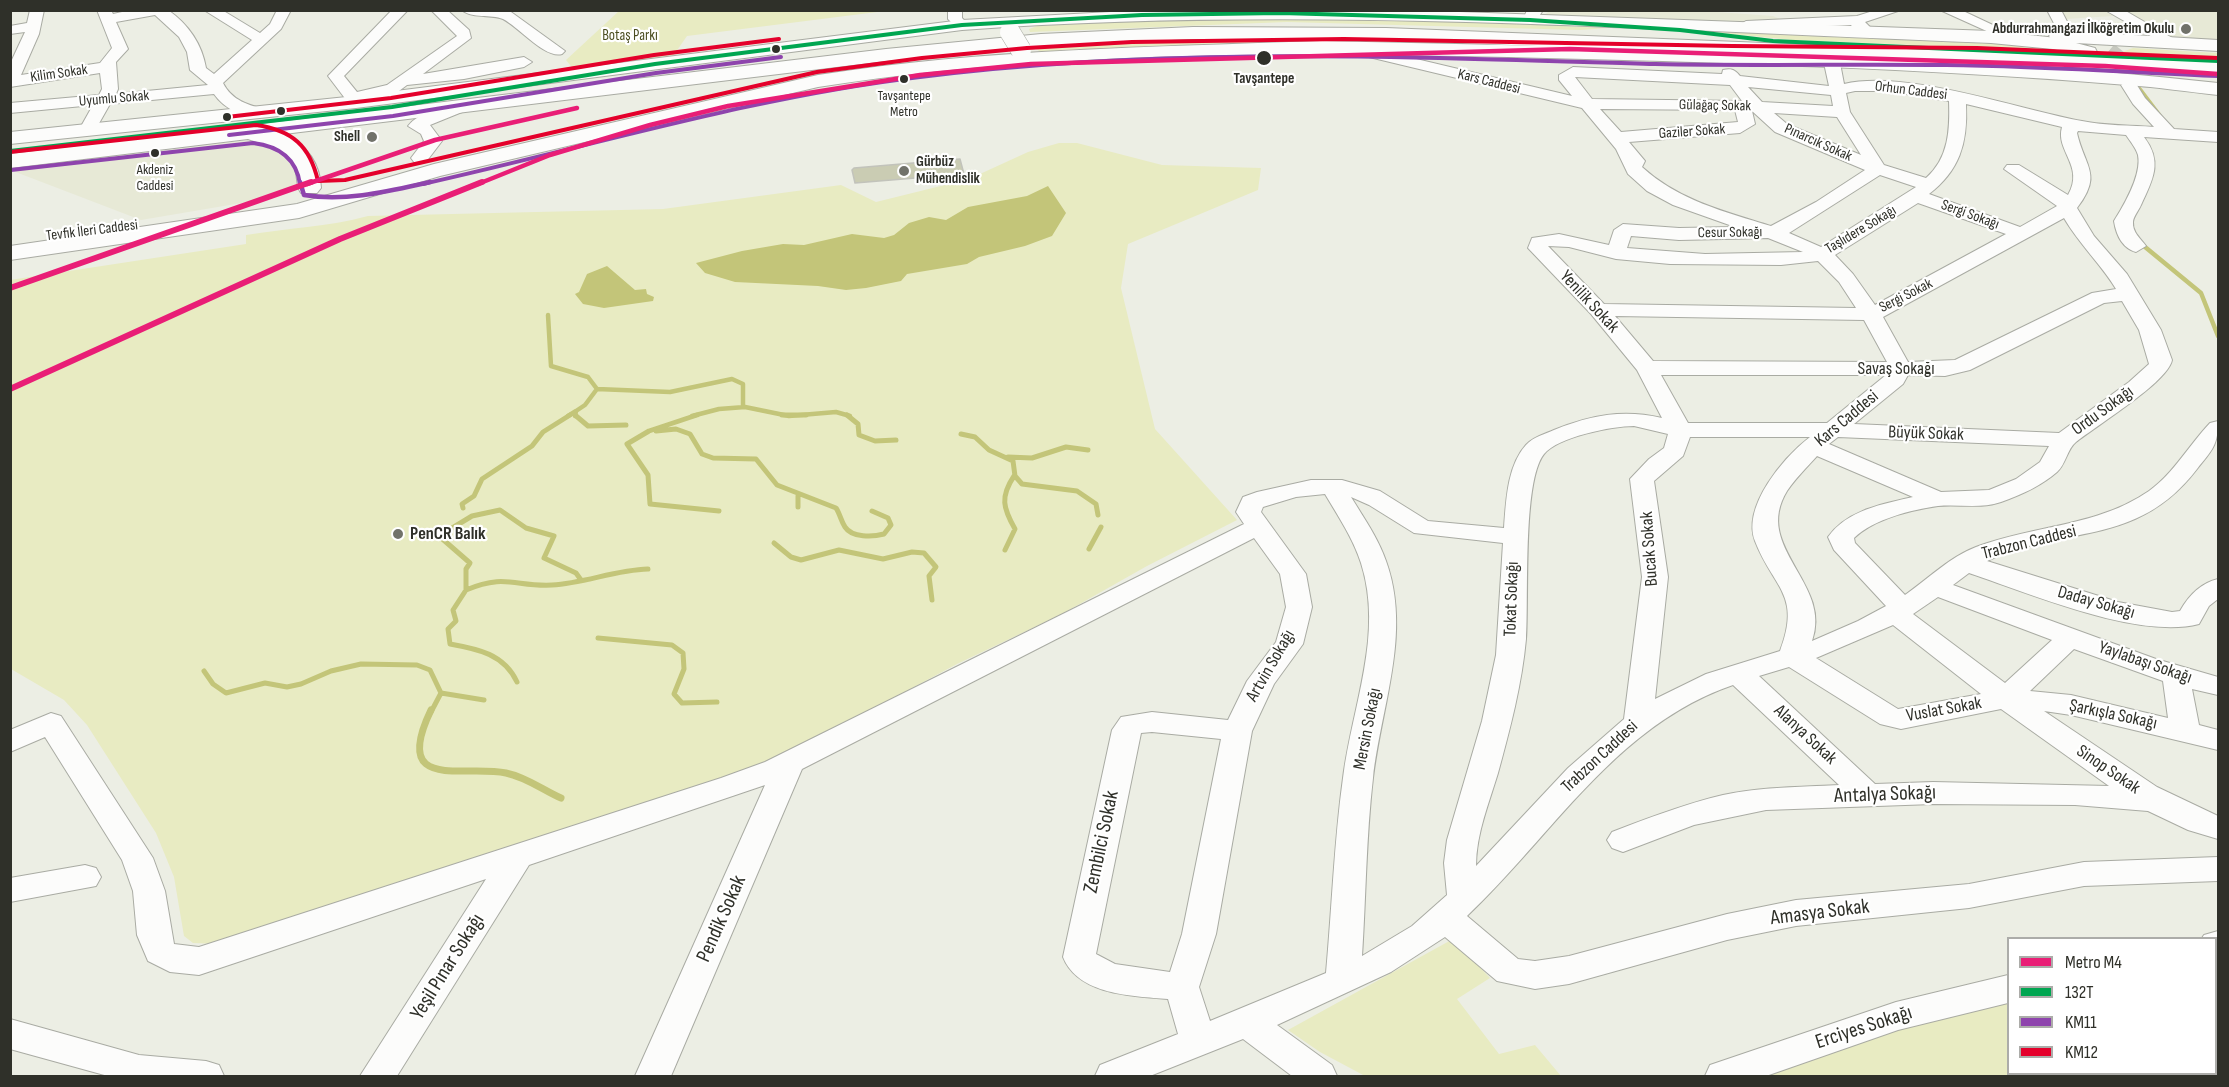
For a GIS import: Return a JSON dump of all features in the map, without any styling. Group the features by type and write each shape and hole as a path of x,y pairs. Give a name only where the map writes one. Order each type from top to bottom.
{"highway":[{"path":"1533,15 1773,40"},
{"path":"10,152 870,49 1010,37 1180,28 1299,25 1469,28 2218,61"},
{"path":"10,161 886,55 1041,40 1193,33 1386,34 2218,68"},
{"path":"1754,57 1946,56"},
{"path":"392,107 655,64"},
{"path":"242,134 272,135 285,142 309,170 309,188"},
{"path":"105,151 182,152 257,142 285,142"}],"main road":[{"path":"10,138 194,120 655,64 959,18 1045,19 1281,12 1533,15 1720,27 2029,39 2080,44 2104,60 2101,71 2086,73 1754,57"},
{"path":"959,18 1001,32 1021,50 1044,55 1070,55"},
{"path":"1001,32 1045,19"},
{"path":"967,64 991,59 1001,51 1001,32"},
{"path":"1911,35 2056,36 2218,46"},
{"path":"2029,39 2069,45 2088,52"},
{"name":"Tevfik İleri Caddesi","path":"15,250 153,224 282,208 427,164 818,81 868,73 1070,55 1217,49 1349,48 1754,57 2129,79 2218,88"},
{"path":"2130,78 2218,88"},
{"path":"282,208 309,188 323,191 346,189 427,164"}],"street":[{"path":"12,76 32,34 37,10"},
{"path":"87,130 110,89 108,61 120,49 106,15 158,10 188,38 197,54 198,70 243,110 261,112"},
{"path":"211,10 262,40"},
{"path":"221,90 276,26 284,10"},
{"path":"401,10 336,76 355,100 393,88 464,38 464,33 438,10"},
{"path":"469,10 506,15 557,51"},
{"path":"1720,27 1797,15 1821,22 1857,20 1894,10"},
{"path":"1947,10 2007,35"},
{"path":"2054,10 2065,31 2056,36"},
{"path":"2112,10 2174,43"},
{"path":"1857,20 1862,29 1872,34"},
{"path":"10,30 32,27"},
{"name":"Kars Caddesi","path":"1349,48 1562,99"},
{"name":"Kars Caddesi","path":"1449,49 1428,53 1421,58 1422,61 1429,65 1562,99"},
{"name":"Pınarcık Sokak","path":"1716,56 1748,98 1750,106 1790,133 1878,169 1924,191"},
{"path":"404,81 464,74 524,62"},
{"path":"1832,63 1842,112 1878,169"},
{"name":"Kilim Sokak","path":"12,76 107,67"},
{"name":"Orhun Caddesi","path":"1587,104 1567,80 1567,75 1573,72 1735,80 1839,90 1855,86 1876,85 1957,97 2071,125 2132,132 2218,137"},
{"path":"2130,78 2139,101 2169,134"},
{"path":"194,120 225,108 221,90"},
{"name":"Uyumlu Sokak","path":"10,108 221,90"},
{"name":"Taşlıdere Sokağı","path":"1616,253 1670,260 1787,259 1822,254 1924,191 1944,173 1956,149 1959,125 1957,97"},
{"name":"Gülağaç Sokak","path":"1562,99 1587,104 1750,106 1842,112"},
{"path":"1587,104 1620,143 1637,173 1662,192 1710,212 1770,230 1822,254 1836,264 1901,369"},
{"name":"Gaziler Sokak","path":"1620,143 1734,129 1747,124 1750,106"},
{"path":"427,164 433,141 432,134 416,126 438,114 462,107"},
{"path":"2068,208 2079,192 2084,168 2069,141 2068,130 2071,125"},
{"path":"2132,132 2147,154 2148,163 2123,220 2125,233 2136,246"},
{"name":"Cesur Sokağı","path":"1616,253 1623,230 1661,234 1770,230 1832,200 1878,169"},
{"name":"Ordu Sokağı","path":"1897,609 1843,545 1841,537 1853,525 1886,512 1938,499 1992,496 2025,484 2050,466 2064,440 2110,408 2160,366 2161,360 2150,330 2117,274 2086,239 2068,208 2056,194 2013,169"},
{"name":"Sergi Sokağı","path":"1924,191 2023,234"},
{"name":"Sergi Sokak","path":"1598,310 1869,314 1898,302 2068,208"},
{"name":"Yenilik Sokak","path":"1616,253 1548,240 1539,243 1538,248 1598,310 1647,369 1680,430"},
{"name":"Savaş Sokağı","path":"1647,369 1931,370 1962,365 2099,297 2128,294"},
{"name":"Kars Caddesi","path":"1792,656 1802,630 1801,602 1767,540 1765,517 1775,490 1814,446 1895,379 1901,369"},
{"name":"Tokat Sokağı","path":"1455,908 1463,837 1494,734 1510,656 1515,537 1528,459 1546,441 1593,421 1609,418 1633,419 1680,430"},
{"name":"Büyük Sokak","path":"1680,430 1834,430 2064,440"},
{"name":"Bucak Sokak","path":"1638,721 1655,577 1648,511 1641,487 1642,479 1675,451 1680,430"},
{"name":"Trabzon Caddesi","path":"1128,1074 1377,965 1431,929 1455,908 1558,796 1606,748 1638,721 1680,696 1844,638 1934,587 1963,562 1994,549 2063,535 2120,518 2160,495 2212,445"},
{"path":"1814,446 1938,499"},
{"name":"Mersin Sokağı","path":"1333,488 1358,530 1375,567 1382,621 1382,656 1359,769 1343,980"},
{"name":"Artvin Sokağı","path":"1182,987 1199,934 1237,731 1261,681 1288,644 1299,607 1293,574 1248,512 1251,502 1297,489 1355,490 1370,495 1411,523 1423,528 1515,537"},
{"path":"10,742 51,723 137,858 149,891 156,944 160,952 170,959 191,961 218,956 732,786 790,762 1257,527"},
{"name":"Daday Sokağı","path":"1963,562 2110,608 2171,621 2189,618 2199,601 2218,587"},
{"name":"Yaylabaşı Sokağı","path":"1934,587 2176,676 2218,686"},
{"name":"Sinop Sokak","path":"1897,609 2005,699 2154,800 2186,818 2218,828"},
{"path":"2005,699 2072,636"},
{"name":"Vuslat Sokak","path":"1792,656 1890,717 1901,719 2005,699"},
{"name":"Alanya Sokak","path":"1739,674 1870,797"},
{"path":"2176,676 2185,731"},
{"name":"Şarkışla Sokağı","path":"2005,699 2072,705 2218,740"},
{"name":"Zembilci Sokak","path":"1182,987 1107,976 1092,971 1082,963 1079,955 1080,945 1127,730 1131,724 1152,722 1237,731"},
{"name":"Pendik Sokak","path":"653,1077 790,762"},
{"name":"Antalya Sokağı","path":"1623,840 1684,817 1723,806 1766,800 1933,793 2028,794 2154,800"},
{"name":"Yeşil Pınar Sokağı","path":"378,1077 517,857"},
{"name":"Amasya Sokak","path":"1455,908 1509,971 1535,975 1569,970 1727,927 1796,913 1969,896 2084,874 2218,869"},
{"path":"10,890 85,877"},
{"path":"1182,987 1198,1042"},
{"name":"Erciyes Sokağı","path":"1723,1077 1896,1016 2007,988"},
{"path":"1248,1023 1319,1077"},
{"path":"10,1034 139,1070 206,1077"}],"shaded area":[{"path":"1551,10 1689,10 1773,16 1787,22 1734,24 1544,15"},
{"path":"2061,11 2105,11 2113,16 2066,19"},
{"name":"Abdurrahmangazi İlköğretim Okulu","path":"2122,11 2218,11 2218,41 2174,40"},
{"path":"2121,22 2150,40 2085,36 2077,26"},
{"path":"253,140 272,140 296,164 297,185 265,199 141,220 13,171 15,167"},
{"path":"1048,186 1066,213 1052,236 1025,246 979,257 967,264 907,274 901,281 846,290 818,286 735,282 705,273 696,263 742,251 783,244 804,245 852,234 884,238 894,235 909,223 929,217 946,220 968,207 1027,196"},
{"path":"607,266 635,290 646,289 647,294 654,297 653,301 604,308 583,304 575,294 579,292 587,274"}],"green space":[{"name":"Botaş Parkı","path":"619,11 885,11 687,36 673,56 574,70 566,60"},
{"path":"1374,18 1608,28 1580,30 1287,22 1030,32 1029,29 1037,26 1137,20"},
{"path":"1690,30 2052,45 2082,52 1793,40"},
{"path":"1327,37 1685,48 1041,53 1036,48 1223,38"},
{"path":"2133,48 2218,53 2218,59 2124,55 2122,52"},
{"path":"1059,143 1077,143 1162,165 1261,168 1258,190 1128,244 1121,288 1155,429 1237,520 1147,566 1062,614 957,664 757,771 219,944 193,943 184,936 174,877 156,833 87,725 64,700 11,669 10,280 246,244 246,235 323,225 368,216 663,209 841,185 876,202 969,179 1028,152"},
{"path":"1453,939 1490,978 1457,999 1499,1054 1535,1045 1561,1076 1365,1076 1320,1052 1288,1030"},
{"path":"2007,998 2007,1075 2217,1075 2217,1000 2218,1076 1747,1076 1842,1039 1941,1012"}],"building":[{"name":"Gürbüz Mühendislik","path":"960,159 964,174 855,183 852,170 854,168"}],"waterway":[{"path":"2135,82 2160,115"},
{"path":"2139,242 2201,293 2218,336"},
{"path":"548,315 551,366 588,377 597,389"},
{"path":"597,389 670,392 732,379 743,384 743,407"},
{"path":"576,411 585,405 597,389"},
{"path":"692,416 719,409 745,407 784,415"},
{"path":"568,416 576,411"},
{"path":"575,415 576,411"},
{"path":"801,415 836,412 847,415"},
{"path":"463,508 462,504 474,496 482,479 532,446 543,432 570,415"},
{"path":"575,415 588,426 626,425"},
{"path":"697,415 649,431 627,444 648,475 650,504 719,511"},
{"path":"784,415 801,415"},
{"path":"784,415 801,415"},
{"path":"801,415 806,415"},
{"path":"847,415 858,424 859,435 875,441 896,440"},
{"path":"656,431 676,429 690,434 702,454 713,458 756,459 777,485 836,508 845,527 852,533 869,536 884,534 891,525 888,518 872,511"},
{"path":"961,434 975,437 989,450 1013,461 1015,476 1022,484 1077,491 1096,504 1098,515"},
{"path":"1008,457 1032,458 1066,447 1088,450"},
{"path":"1005,550 1015,529 1005,503 1005,496 1014,476"},
{"path":"798,496 798,507"},
{"path":"466,590 466,569 470,563 439,536 472,516 500,510 526,528 554,536 544,558 576,573 581,580"},
{"path":"1089,549 1101,527"},
{"path":"774,543 791,557 801,560 839,550 883,559 912,552 924,553 936,567 929,576 932,600"},
{"path":"466,590 501,581 540,585 564,584 648,569"},
{"path":"466,590 453,610 456,621 448,629 450,644 489,654 505,665 517,682"},
{"path":"598,638 672,645 683,653 684,669 674,694 682,703 717,702"},
{"path":"204,671 213,684 226,693 265,683 287,687 301,684 331,671 361,664 417,665 430,670 441,693"},
{"path":"431,712 441,693"},
{"path":"441,693 484,700"},
{"path":"431,710 421,736 420,754 426,764 438,769 453,771 506,773 561,798"}],"tunnel":[{"path":"2108,52 2131,71"}],"metro line":[{"name":"M4","path":"10,389 340,239 550,155 650,125 728,106 920,75 1031,64 1570,49 2105,66 2218,74"},
{"name":"M4","path":"10,288 112,250 435,140 577,108"}],"transit line":[{"name":"132T","path":"10,151 392,107 655,64 962,25 1142,15 1281,13 1530,20 1680,30 1773,41 2218,61"},
{"name":"KM12","path":"227,117 391,98 654,55 779,39"},
{"name":"KM12","path":"10,152 256,125 282,130 301,143 309,153 318,181 345,180 817,72 922,58 1027,48 1132,42 1344,39 1732,46 1943,47 2218,58"},
{"name":"KM11","path":"229,135 393,116 656,73 781,57"},
{"name":"KM11","path":"11,170 253,143 278,149 291,159 296,167 304,195 322,198 346,197 438,181 820,90 925,76 1029,66 1135,60 1346,57 1697,65 1944,65 2218,76"}],"place":[{"name":"Abdurrahmangazi İlköğretim Okulu","path":"2186,29"},
{"name":"Tavşantepe","path":"1264,58"},
{"name":"Tavşantepe Metro","path":"904,79"},
{"name":"Shell","path":"372,137"},
{"name":"Akdeni̇z Caddesi̇","path":"155,153"},
{"name":"Gürbüz Mühendislik","path":"904,171"},
{"name":"PenCR Balık","path":"398,534"}]}
